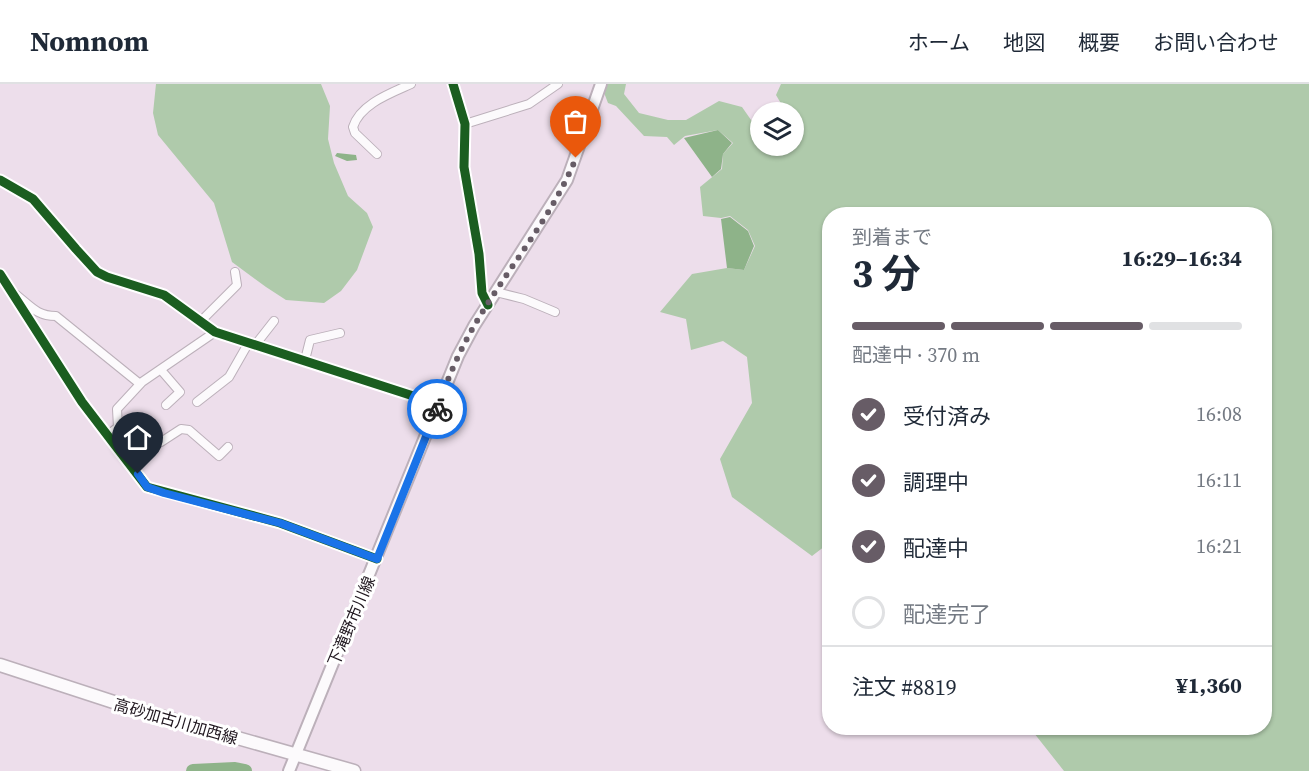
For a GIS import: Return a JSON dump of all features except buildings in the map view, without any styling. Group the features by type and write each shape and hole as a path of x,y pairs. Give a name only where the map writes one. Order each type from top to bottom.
{"main road":[{"name":"下滝野市川線","path":"290,770 458,356 496,291 567,180 601,84"},
{"name":"高砂加古川加西線","path":"0,665 132,708 354,771"}],"street":[{"path":"377,154 355,133 353,127 355,121 380,98 411,84"},
{"path":"453,84 465,124 464,167 479,254 482,293 488,305"},
{"path":"465,124 529,104 558,84"},
{"path":"0,180 33,199 97,272 164,295 215,332 438,404"},
{"path":"201,321 237,285 235,272"},
{"path":"0,274 82,402 147,487 280,523 377,559"},
{"path":"496,291 555,312"},
{"path":"13,295 16,293 35,312 44,316 56,316 140,384"},
{"path":"197,402 229,377 253,343 274,321"},
{"path":"108,435 118,427 117,409 140,384 215,332"},
{"path":"305,360 310,340 340,333"},
{"path":"161,370 180,392 166,405"},
{"path":"125,456 161,442 180,429 189,430 219,456 228,447"}],"shaded area":[{"path":"156,84 321,84 330,106 328,139 334,163 348,196 367,213 373,227 357,270 341,291 324,303 286,300 232,262 214,203 158,135 153,113"},
{"path":"606,84 626,84 624,94 639,113 668,120 686,120 719,101 742,107 750,118 750,156 804,156 804,102 780,102 776,95 781,84 1309,84 1309,771 1064,771 1036,735 1272,735 1272,207 822,207 822,548 812,556 732,497 720,459 752,403 747,357 723,341 691,350 686,319 660,312 692,274 727,268 744,270 755,246 748,230 730,216 721,218 703,216 700,187 722,169 723,154 733,143 718,130 685,136 674,145 667,137 644,136 616,106 608,103 603,90"},
{"path":"718,130 732,143 723,154 721,169 712,177 684,138"},
{"path":"337,153 356,155 357,160 347,161 335,156"},
{"path":"730,217 748,231 754,246 744,270 727,268 721,219"}],"waterway":[{"path":"193,771 235,769 245,771"}],"cycle path":[{"path":"453,84 465,124 464,167 479,254 482,293 488,305"},
{"path":"0,180 33,199 97,272 164,295 215,332 438,404"},
{"path":"0,274 82,402 147,487 280,523 377,559"}],"way so far":[{"path":"437,409 458,356 474,326 540,226 567,180 576,158"}],"route":[{"path":"138,474 147,487 280,523 377,559 437,409"}]}
